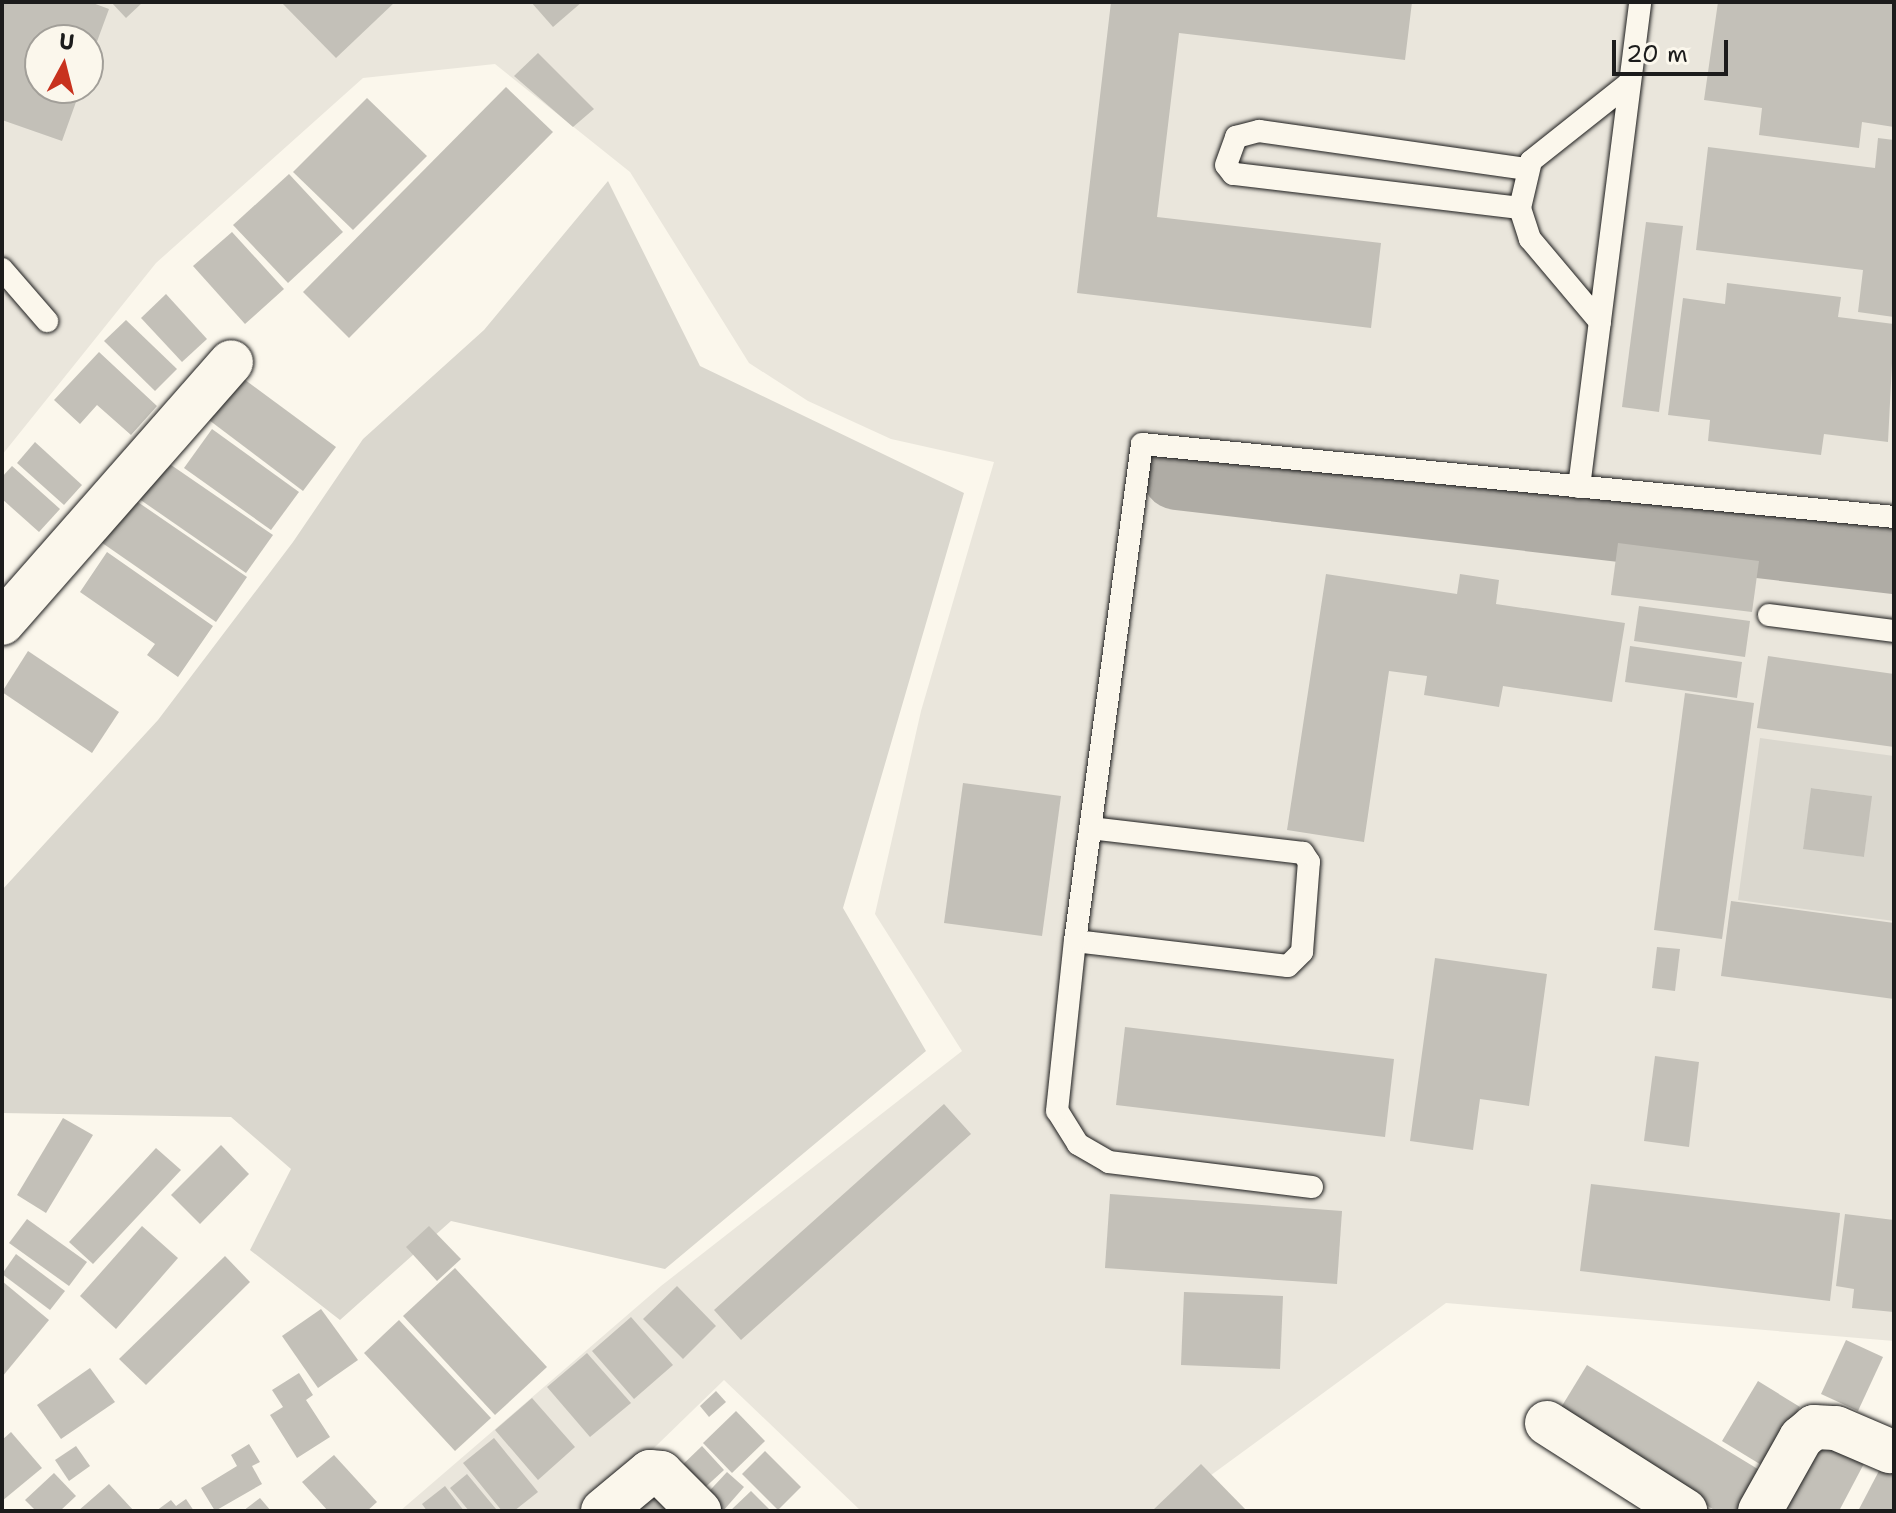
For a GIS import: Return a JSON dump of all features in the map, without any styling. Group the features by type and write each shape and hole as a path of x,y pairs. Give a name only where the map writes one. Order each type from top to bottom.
{"street":[{"path":"2,623 231,362"},
{"path":"1547,1423 1685,1511"},
{"path":"1760,1511 1801,1438 1814,1427 1836,1428 1890,1451"},
{"path":"603,1511 650,1472 661,1473 699,1511"}],"lane":[{"path":"1579,487 1640,2"},
{"path":"1600,322 1530,239 1520,208 1527,169 1542,149 1628,84"},
{"path":"1520,208 1233,174 1226,165 1236,137 1259,131 1527,169"},
{"path":"2,269 47,321"},
{"path":"1312,1187 1109,1162 1078,1144 1057,1111 1075,941 1142,444 1894,517"},
{"path":"1769,615 1894,631"},
{"path":"1075,941 1288,966 1302,952 1309,862 1303,853 1090,828"}],"shaded area":[{"path":"2,2 1894,2 1894,1341 1446,1303 1162,1511 861,1511 724,1380 589,1511 400,1511 661,1286 962,1051 875,914 921,711 994,462 891,439 808,401 749,363 630,172 495,64 363,78 156,263 2,455"},
{"path":"608,181 700,366 964,493 843,908 926,1051 665,1269 451,1221 340,1320 250,1250 291,1169 231,1117 2,1113 2,890 158,720 293,542 363,439 484,330"},
{"path":"1760,738 1894,756 1894,921 1738,900","holes":["1812,788 1871,796 1864,857 1803,848"]}],"building":[{"path":"2,2 90,2 109,9 103,24 24,24 24,104 75,104 62,141 2,120"},
{"path":"111,2 143,2 126,18"},
{"path":"281,2 395,2 336,58"},
{"path":"531,2 582,2 553,27"},
{"path":"1111,2 1412,2 1405,60 1179,33 1157,217 1381,243 1371,328 1077,293"},
{"path":"1718,2 1894,2 1894,127 1862,122 1859,148 1759,135 1762,108 1704,100"},
{"path":"538,53 594,109 573,127 514,76"},
{"path":"506,87 553,132 349,338 303,292"},
{"path":"367,98 427,156 353,230 293,172"},
{"path":"1878,138 1894,140 1894,317 1858,312 1863,270 1696,250 1708,147 1875,168"},
{"path":"289,174 343,232 288,283 233,225"},
{"path":"1646,222 1683,226 1659,412 1622,407"},
{"path":"232,232 284,289 245,324 193,266"},
{"path":"1727,283 1841,297 1838,317 1894,324 1888,442 1824,434 1821,455 1708,441 1710,420 1668,415 1683,298 1725,304"},
{"path":"166,294 207,339 182,362 141,318"},
{"path":"126,320 177,369 155,391 104,341"},
{"path":"99,352 157,406 131,435 97,405 80,424 54,400"},
{"path":"229,368 336,447 303,491 197,411"},
{"path":"212,429 299,492 271,530 184,468"},
{"path":"35,442 82,485 64,505 17,463"},
{"path":"158,456 273,535 246,573 132,494"},
{"path":"12,466 60,509 39,532 2,499 2,477"},
{"path":"129,496 247,577 216,622 98,540"},
{"path":"1618,543 1759,561 1752,612 1611,595"},
{"path":"107,552 213,626 178,677 147,655 155,644 80,592"},
{"path":"1326,574 1457,594 1460,574 1499,580 1496,604 1625,623 1612,702 1503,686 1499,707 1424,695 1427,676 1389,671 1364,842 1287,830"},
{"path":"1639,606 1750,621 1745,657 1634,641"},
{"path":"1630,646 1742,662 1737,698 1625,682"},
{"path":"28,651 119,712 92,753 2,692"},
{"path":"1768,656 1894,674 1894,747 1757,728"},
{"path":"1685,693 1754,703 1722,939 1654,930"},
{"path":"963,783 1061,796 1042,936 944,923"},
{"path":"1811,788 1872,796 1864,857 1803,849"},
{"path":"1731,901 1894,923 1894,999 1721,976"},
{"path":"1657,947 1680,949 1675,991 1652,988"},
{"path":"1435,958 1547,974 1529,1106 1480,1099 1473,1150 1410,1141"},
{"path":"1125,1027 1394,1059 1385,1137 1116,1105"},
{"path":"1655,1056 1699,1062 1689,1147 1644,1141"},
{"path":"944,1104 971,1134 741,1340 714,1310"},
{"path":"63,1118 93,1135 46,1213 17,1195"},
{"path":"221,1145 249,1174 200,1224 171,1195"},
{"path":"156,1148 181,1170 93,1264 69,1242"},
{"path":"1591,1184 1840,1213 1830,1301 1580,1271"},
{"path":"1110,1194 1342,1211 1337,1284 1105,1268"},
{"path":"1845,1214 1894,1220 1894,1312 1852,1308 1854,1289 1836,1286"},
{"path":"27,1219 87,1262 69,1286 9,1243"},
{"path":"142,1226 178,1258 116,1329 80,1296"},
{"path":"429,1226 461,1259 437,1281 406,1247"},
{"path":"16,1254 65,1291 50,1310 2,1274"},
{"path":"225,1256 250,1282 146,1385 119,1359"},
{"path":"455,1268 547,1367 495,1415 403,1316"},
{"path":"2,1281 49,1320 2,1377"},
{"path":"677,1286 716,1326 683,1359 643,1319"},
{"path":"1184,1292 1283,1296 1280,1369 1181,1365"},
{"path":"321,1309 358,1360 318,1388 282,1336"},
{"path":"631,1317 673,1365 634,1399 592,1351"},
{"path":"399,1320 491,1418 455,1451 364,1353"},
{"path":"1846,1340 1883,1357 1858,1411 1821,1394"},
{"path":"587,1353 631,1403 590,1437 547,1387"},
{"path":"1587,1365 1761,1471 1736,1511 1716,1511 1557,1414"},
{"path":"90,1368 115,1402 61,1439 37,1405"},
{"path":"299,1373 313,1395 306,1400 330,1437 297,1458 270,1415 283,1407 272,1390"},
{"path":"1758,1381 1800,1407 1763,1466 1722,1441"},
{"path":"716,1391 726,1402 709,1417 700,1406"},
{"path":"532,1398 575,1447 538,1480 495,1430"},
{"path":"736,1411 765,1441 732,1473 703,1443"},
{"path":"1820,1431 1868,1456 1839,1511 1778,1511"},
{"path":"11,1432 42,1468 2,1501 2,1440"},
{"path":"494,1438 538,1492 514,1511 502,1511 463,1463"},
{"path":"249,1444 260,1462 252,1466 262,1484 215,1511 201,1488 237,1466 231,1455"},
{"path":"76,1446 90,1466 69,1481 55,1460"},
{"path":"702,1446 724,1470 699,1493 677,1470"},
{"path":"765,1451 801,1487 778,1510 742,1474"},
{"path":"334,1455 377,1502 367,1511 328,1511 302,1482"},
{"path":"1201,1464 1247,1511 1152,1511"},
{"path":"1881,1467 1894,1473 1894,1511 1858,1511"},
{"path":"727,1472 744,1487 723,1511 712,1511 700,1501"},
{"path":"54,1473 76,1496 60,1511 36,1511 25,1500"},
{"path":"467,1474 496,1509 494,1511 469,1511 450,1488"},
{"path":"654,1483 685,1511 628,1511"},
{"path":"109,1484 134,1511 78,1511"},
{"path":"445,1486 464,1511 427,1511 422,1504"},
{"path":"751,1491 771,1511 730,1511"},
{"path":"260,1498 271,1511 243,1511"},
{"path":"186,1499 194,1511 156,1511 171,1500 176,1506"}],"waterway":[{"path":"1177,475 1894,559"}]}
